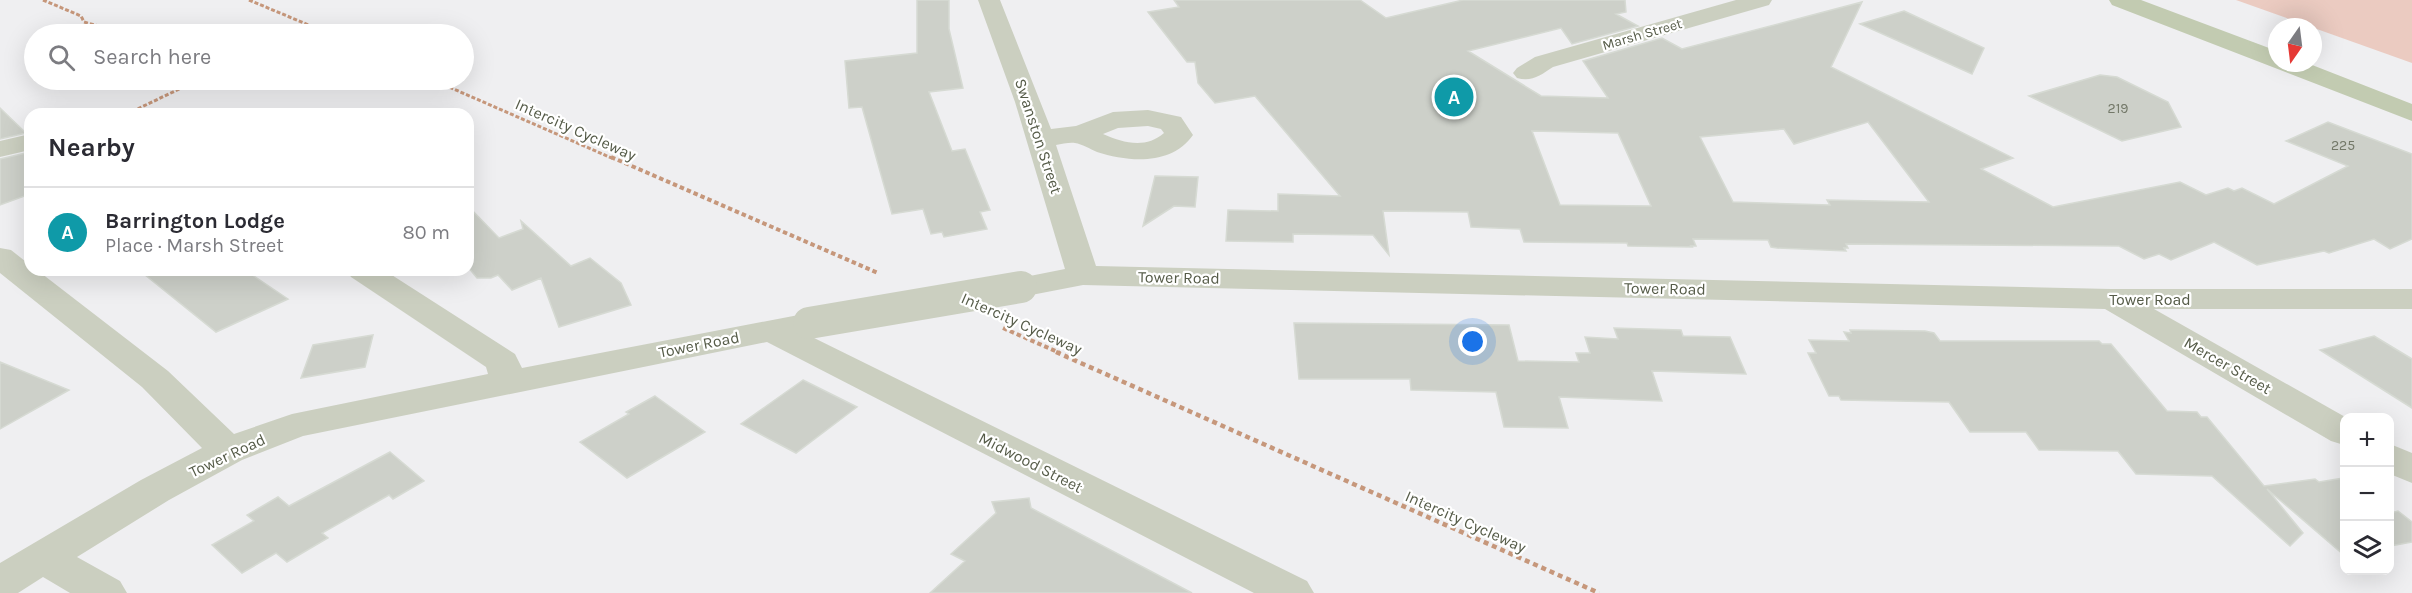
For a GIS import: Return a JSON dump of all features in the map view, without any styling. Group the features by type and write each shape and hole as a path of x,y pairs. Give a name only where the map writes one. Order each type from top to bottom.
{"main road":[{"path":"2120,0 2268,57"},
{"path":"2306,72 2412,113"}],"street":[{"name":"Swanston Street","path":"989,0 1008,43 1041,138 1083,275"},
{"name":"Marsh Street","path":"1526,73 1544,62 1761,0"},
{"path":"1041,138 1081,134"},
{"path":"0,149 24,143"},
{"path":"0,257 24,276"},
{"name":"Tower Road","path":"0,584 155,490 228,451 292,426 771,330 1083,275 2110,298 2412,299"},
{"path":"24,276 155,379 228,451"},
{"path":"371,276 502,363 507,382"},
{"name":"Mercer Street","path":"2110,298 2340,430"},
{"name":"Midwood Street","path":"771,330 1292,593"},
{"path":"2394,460 2412,470"},
{"path":"43,557 105,593"}],"path":[{"path":"43,0 81,16 84,22 91,24"},
{"path":"249,0 306,24"},
{"path":"140,108 177,90"},
{"name":"Intercity Cycleway","path":"456,90 889,278"},
{"name":"Intercity Cycleway","path":"997,325 1599,593"}],"shaded area":[{"path":"2236,0 2412,0 2412,63 2322,31 2322,18 2286,18"}],"building":[{"path":"917,0 949,0 949,29 963,88 929,92 952,151 965,149 990,210 980,212 987,229 944,237 942,232 931,234 923,209 892,214 862,107 849,108 845,61 917,53"},
{"path":"1174,0 1360,0 1386,18 1463,0 1625,0 1626,12 1616,14 1638,26 1572,44 1561,28 1468,51 1541,96 1608,98 1583,61 1662,38 1682,49 1862,2 1831,67 2013,158 1981,169 2053,207 2180,182 2206,195 2228,188 2234,191 2242,188 2274,204 2348,166 2286,141 2328,122 2412,154 2412,239 2390,249 2374,239 2329,253 2324,251 2257,265 2214,242 2171,260 2159,254 2144,259 2119,246 1846,244 1848,248 1844,248 1846,251 1777,248 1771,247 1768,240 1693,239 1696,246 1692,247 1628,246 1627,243 1524,242 1520,229 1471,227 1468,212 1383,211 1389,255 1373,235 1293,234 1293,242 1226,241 1228,210 1278,211 1278,194 1340,196 1255,96 1215,103 1198,83 1195,62 1187,62 1148,12 1179,7","holes":["1868,122 1929,202 1827,200 1830,205 1733,202 1700,137 1784,129 1794,144","1532,131 1618,133 1651,206 1560,205"]},
{"path":"1904,11 1984,48 1972,74 1860,24"},
{"path":"2100,75 2117,77 2168,102 2181,127 2122,141 2029,96"},
{"path":"0,108 24,133 0,139"},
{"path":"24,153 24,196 0,205 0,159"},
{"path":"1155,176 1198,177 1195,207 1174,206 1143,226"},
{"path":"474,212 499,238 523,229 521,221 571,266 590,258 621,283 631,305 559,327 541,278 512,290 498,275 491,278 477,278 474,274"},
{"path":"146,276 254,276 288,299 216,332"},
{"path":"1294,323 1509,325 1518,361 1579,362 1576,353 1590,353 1585,337 1618,339 1614,328 1681,330 1683,336 1730,337 1746,374 1652,371 1662,401 1559,397 1568,428 1504,427 1496,392 1411,390 1410,379 1299,379"},
{"path":"1850,330 1925,331 1934,333 1940,341 2099,341 2102,344 2111,344 2167,411 2197,412 2201,417 2207,417 2264,486 2315,479 2319,482 2340,479 2340,552 2267,489 2303,533 2290,546 2212,476 2136,474 2118,451 2039,450 2026,432 1970,432 1949,402 1841,400 1839,396 1829,396 1808,353 1816,353 1809,340 1849,341 1844,332 1851,333"},
{"path":"373,335 365,367 301,378 313,345"},
{"path":"2374,336 2412,359 2412,408 2320,350"},
{"path":"0,362 69,390 0,429"},
{"path":"803,380 857,407 796,453 741,424"},
{"path":"655,396 705,432 627,478 580,442 629,414 626,412"},
{"path":"390,452 424,481 393,499 389,495 322,533 328,538 287,562 276,553 242,573 212,545 254,521 247,515 278,497 289,506"},
{"path":"1029,498 1031,508 1192,593 930,593 965,561 951,554 996,513 992,502"},
{"path":"2398,511 2412,522 2412,542 2394,545 2394,512"}],"place":[{"name":"Barrington Lodge","path":"1454,97"}]}
